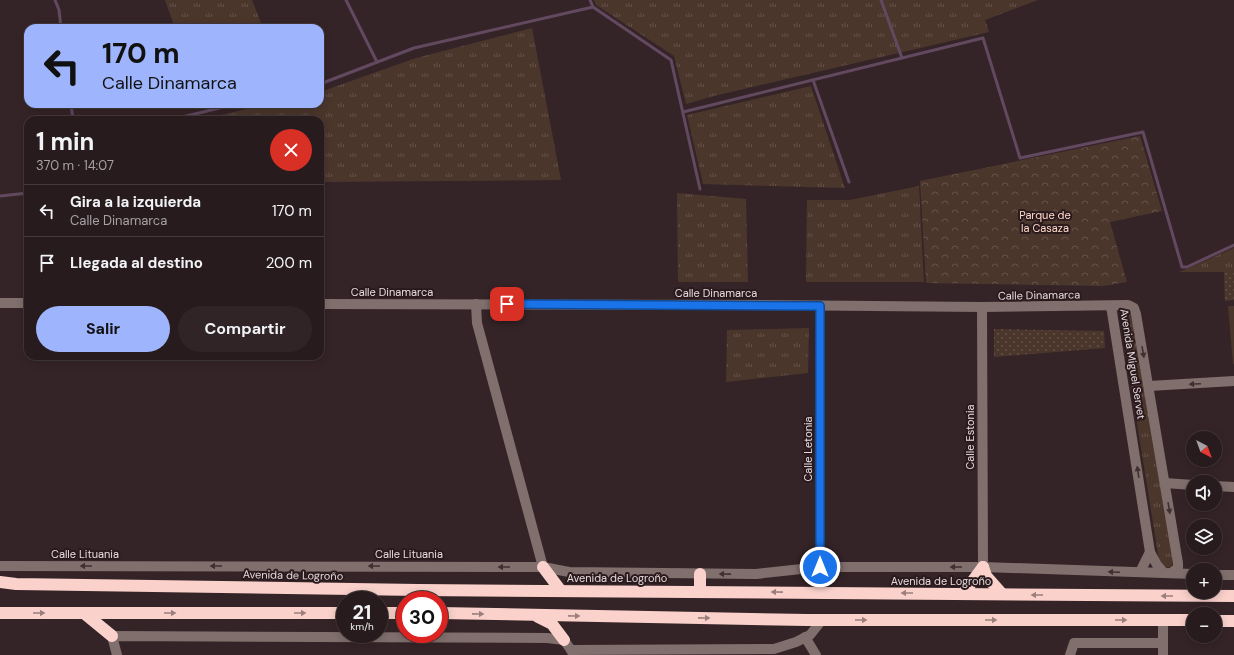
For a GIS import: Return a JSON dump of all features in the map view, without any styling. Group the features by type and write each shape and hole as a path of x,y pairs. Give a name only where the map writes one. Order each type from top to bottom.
{"highway":[{"path":"539,591 543,567"},
{"path":"543,567 562,591"},
{"path":"963,594 983,567"},
{"path":"983,567 986,576 1002,594"},
{"path":"700,574 700,592"},
{"name":"Avenida de Logroño","path":"0,582 39,585 539,591 1234,596"},
{"path":"0,613 336,613"},
{"path":"84,613 112,636"},
{"path":"448,613 822,620 1186,620"},
{"path":"535,615 552,624 570,648"},
{"path":"1222,621 1234,621"}],"street":[{"path":"0,303 24,303"},
{"name":"Calle Dinamarca","path":"324,304 982,307 1111,306"},
{"path":"476,304 477,323 543,567"},
{"name":"Avenida Miguel Servet","path":"1128,305 1134,308 1136,314 1178,563 1178,568 1168,573 1157,565 1150,552 1111,306 1128,305"},
{"name":"Calle Letonia","path":"819,593 820,306"},
{"name":"Calle Estonia","path":"982,307 983,567"},
{"path":"1149,386 1234,382"},
{"path":"1165,484 1186,485"},
{"path":"1222,486 1234,487"},
{"path":"1140,572 1150,552"},
{"name":"Calle Lituania","path":"1,566 543,567 569,572 700,574 756,574 820,567 983,567 1168,573"},
{"path":"1168,573 1186,574"},
{"path":"1222,575 1234,575"},
{"path":"117,655 112,636 546,638 570,648 722,652 774,649 796,642 810,635 822,620"},
{"path":"1163,620 1163,655"},
{"path":"805,637 816,655"},
{"path":"1070,655 1074,643 1163,643"}],"green space":[{"path":"165,0 252,0 261,24 174,24"},
{"path":"594,0 1038,0 985,20 989,32 714,96 686,104 674,56 596,5"},
{"path":"532,28 561,180 324,182 324,116 217,116 251,108 324,108 324,91 416,58"},
{"path":"811,86 845,188 703,184 687,115"},
{"name":"Parque de la Casaza","path":"1140,136 1162,211 1110,222 1127,282 1103,286 926,283 920,181"},
{"path":"919,186 924,282 806,282 807,200 850,200"},
{"path":"677,193 746,199 748,282 678,282"},
{"path":"1234,248 1234,272 1179,272"},
{"path":"1224,272 1234,272 1234,300 1225,301"},
{"path":"1228,306 1234,306 1234,364 1233,364"},
{"path":"1125,311 1129,312 1132,316 1173,561 1172,566 1167,568 1164,567 1159,560 1121,323 1121,314"},
{"path":"809,328 808,373 726,382 727,330"},
{"path":"994,329 1104,331 1105,348 994,357"}],"waterway":[{"path":"55,0 59,10 61,24"},
{"path":"346,0 377,62"},
{"path":"590,0 593,7"},
{"path":"881,0 902,58"},
{"path":"324,82 414,48 593,7 671,60 700,189"},
{"path":"683,112 983,38 1020,158 1143,132 1182,267 1187,267 1234,245"},
{"path":"813,80 849,182"},
{"path":"72,108 72,116"},
{"path":"186,116 220,108"},
{"path":"0,196 24,193"}],"route":[{"path":"507,304 736,304 820,306 820,567"}]}
